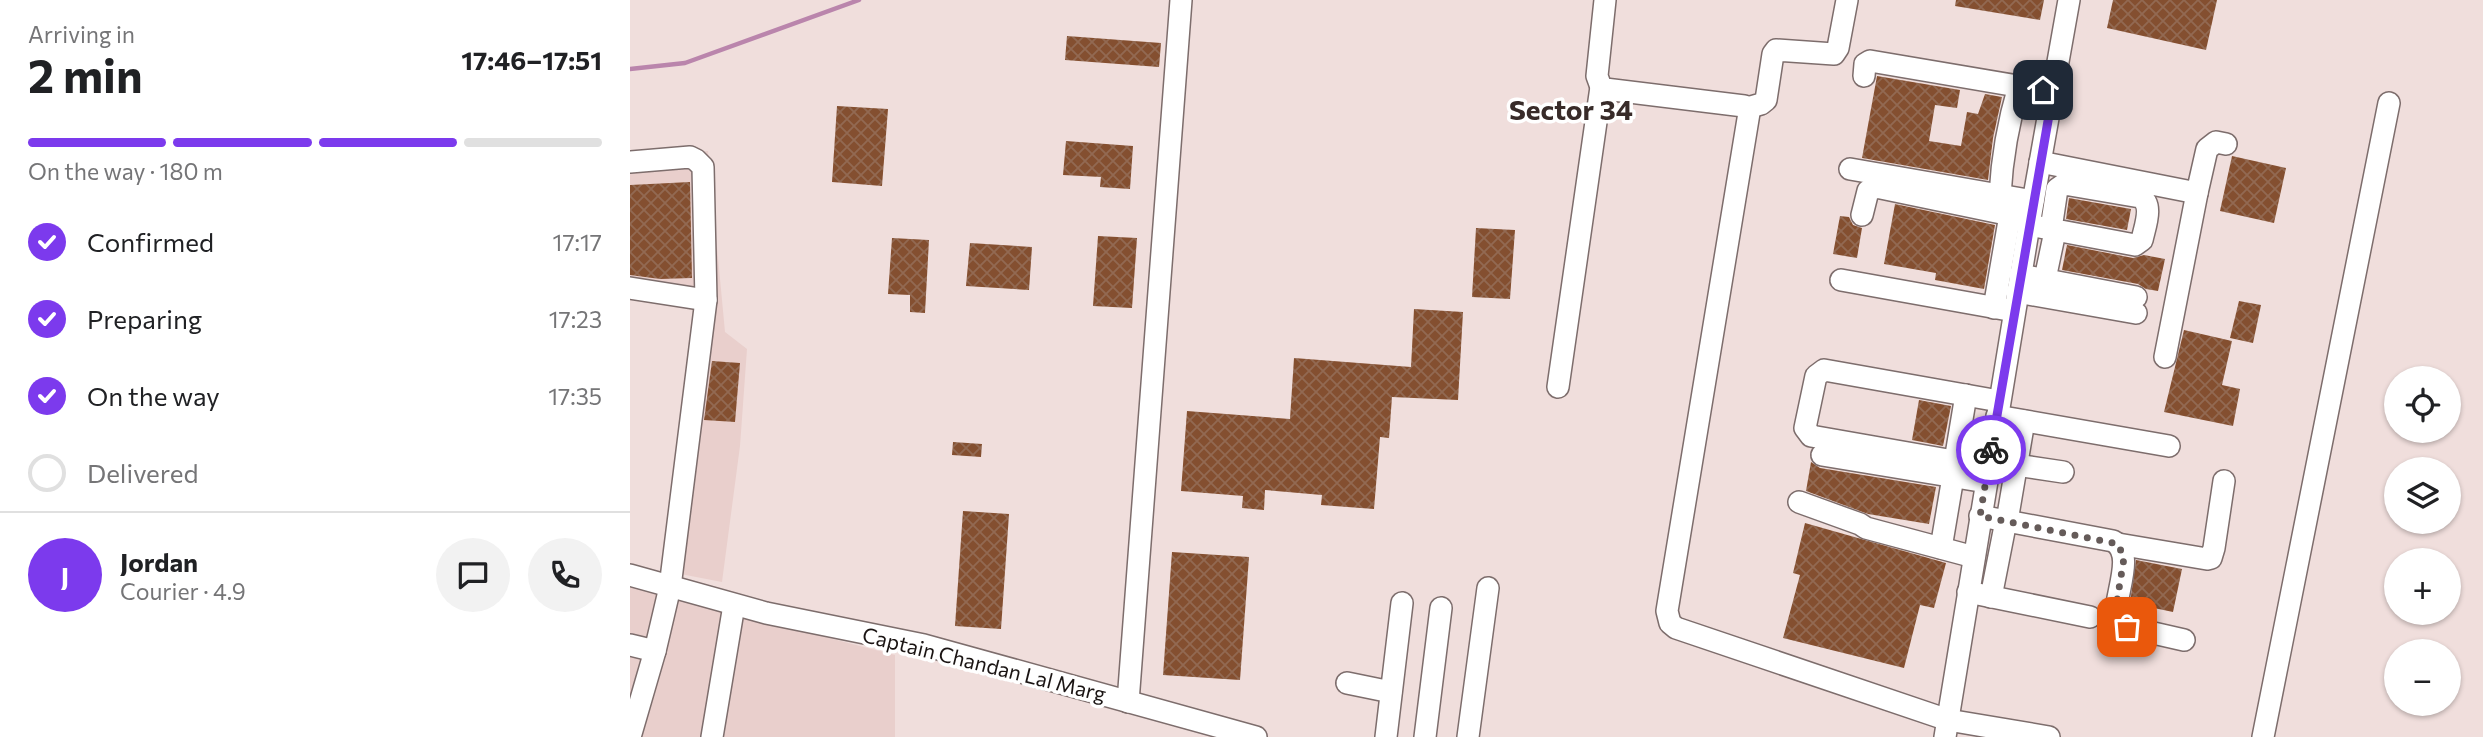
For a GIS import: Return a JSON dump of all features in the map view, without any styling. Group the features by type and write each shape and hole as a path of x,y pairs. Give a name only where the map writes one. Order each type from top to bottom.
{"street":[{"path":"1128,702 1181,0"},
{"path":"1558,387 1601,87 1597,76 1605,0"},
{"path":"1601,87 1747,108 1761,104 1766,100 1773,54 1776,50 1834,54 1838,48 1847,0"},
{"path":"1947,729 1998,409 2011,296 2025,215 2040,162 2070,0"},
{"path":"1864,76 1866,64 1870,61 2053,92"},
{"path":"2000,195 2006,135 2019,86"},
{"path":"2263,737 2389,103"},
{"path":"1747,108 1749,121 1668,617 1676,628 1947,729 2049,737"},
{"path":"2165,357 2207,149 2216,142 2225,144"},
{"path":"630,162 690,157 703,167 706,300 670,587 630,737"},
{"path":"2040,162 2197,193"},
{"path":"1850,169 2000,195 2052,235 2135,245 2142,240 2148,205 2146,200 2064,184 2057,189 2052,235 2045,279"},
{"path":"1862,215 1868,191 1876,187 2025,215"},
{"path":"2011,296 2025,215"},
{"path":"1841,280 2011,296 2136,305 2045,279 2011,296"},
{"path":"630,288 706,300"},
{"path":"1987,475 1811,436 1805,428 1816,376 1824,370 1966,395 2024,421 2169,446"},
{"path":"1941,548 1966,395"},
{"path":"1991,597 2024,421"},
{"path":"1822,455 1954,469"},
{"path":"2016,465 2063,472"},
{"path":"1980,521 2207,559 2211,558 2214,548 2224,481"},
{"path":"1799,502 1866,528 1974,557"},
{"path":"2005,526 2032,537"},
{"path":"2118,544 2124,558 2116,617 2127,627 2184,640"},
{"name":"Captain Chandan Lal Marg","path":"630,575 787,618 924,645 1256,737"},
{"path":"1468,737 1488,588"},
{"path":"1968,592 2090,617"},
{"path":"1386,737 1402,603"},
{"path":"712,737 734,604"},
{"path":"1425,737 1441,608"},
{"path":"630,645 655,651"},
{"path":"1347,683 1391,692"}],"shaded area":[{"path":"708,151 725,332 747,349 740,446 722,582 665,571 696,310 630,297 630,157"},
{"path":"630,587 895,655 895,737 630,737"}],"building":[{"path":"1956,0 2044,0 2040,20 1955,6"},
{"path":"2113,0 2217,0 2206,50 2107,28"},
{"path":"1067,36 1161,43 1159,67 1065,60"},
{"path":"1877,76 1960,90 1957,108 1935,105 1929,141 1961,146 1967,112 1978,114 1985,94 2002,97 1988,180 1862,158"},
{"path":"837,106 888,109 882,186 832,182"},
{"path":"1066,141 1133,146 1130,189 1100,187 1101,177 1063,175"},
{"path":"2232,156 2286,168 2274,223 2220,211"},
{"path":"690,182 692,278 660,279 630,275 630,185"},
{"path":"2069,198 2131,209 2127,230 2066,219"},
{"path":"1895,204 1995,225 1984,289 1935,280 1936,273 1884,264"},
{"path":"1840,216 1849,217 1853,225 1862,228 1857,258 1833,254"},
{"path":"1476,228 1515,230 1510,299 1472,297"},
{"path":"1098,236 1137,238 1132,308 1093,306"},
{"path":"892,238 929,240 925,313 910,312 910,295 888,294"},
{"path":"970,243 1032,247 1029,290 966,286"},
{"path":"2067,245 2133,258 2144,255 2165,259 2158,291 2138,284 2062,270"},
{"path":"2239,301 2261,305 2253,343 2230,338"},
{"path":"1414,309 1463,312 1458,400 1392,397 1389,438 1380,437 1374,509 1321,505 1322,495 1265,490 1264,510 1242,508 1243,496 1181,491 1187,411 1290,419 1294,358 1411,367"},
{"path":"2184,330 2232,341 2222,385 2240,389 2233,426 2164,412"},
{"path":"712,361 740,363 735,422 704,420"},
{"path":"1919,400 1951,406 1943,446 1912,440"},
{"path":"953,442 982,444 981,457 952,455"},
{"path":"1811,462 1820,468 1936,487 1929,524 1868,514 1806,491"},
{"path":"963,511 1009,514 1001,629 955,626"},
{"path":"1805,523 1946,563 1934,608 1920,605 1904,668 1783,638 1800,575 1793,573"},
{"path":"1172,552 1249,557 1240,680 1163,675"},
{"path":"2136,560 2182,569 2173,612 2130,603"}],"waterway":[{"path":"630,69 685,63 859,0"}],"way so far":[{"path":"1991,450 1980,516 2118,544 2124,558 2115,613 2119,622 2127,627"}],"district":[{"name":"Sector 34","path":"1571,110"}],"route":[{"path":"1991,450 2053,92 2043,90"}]}
